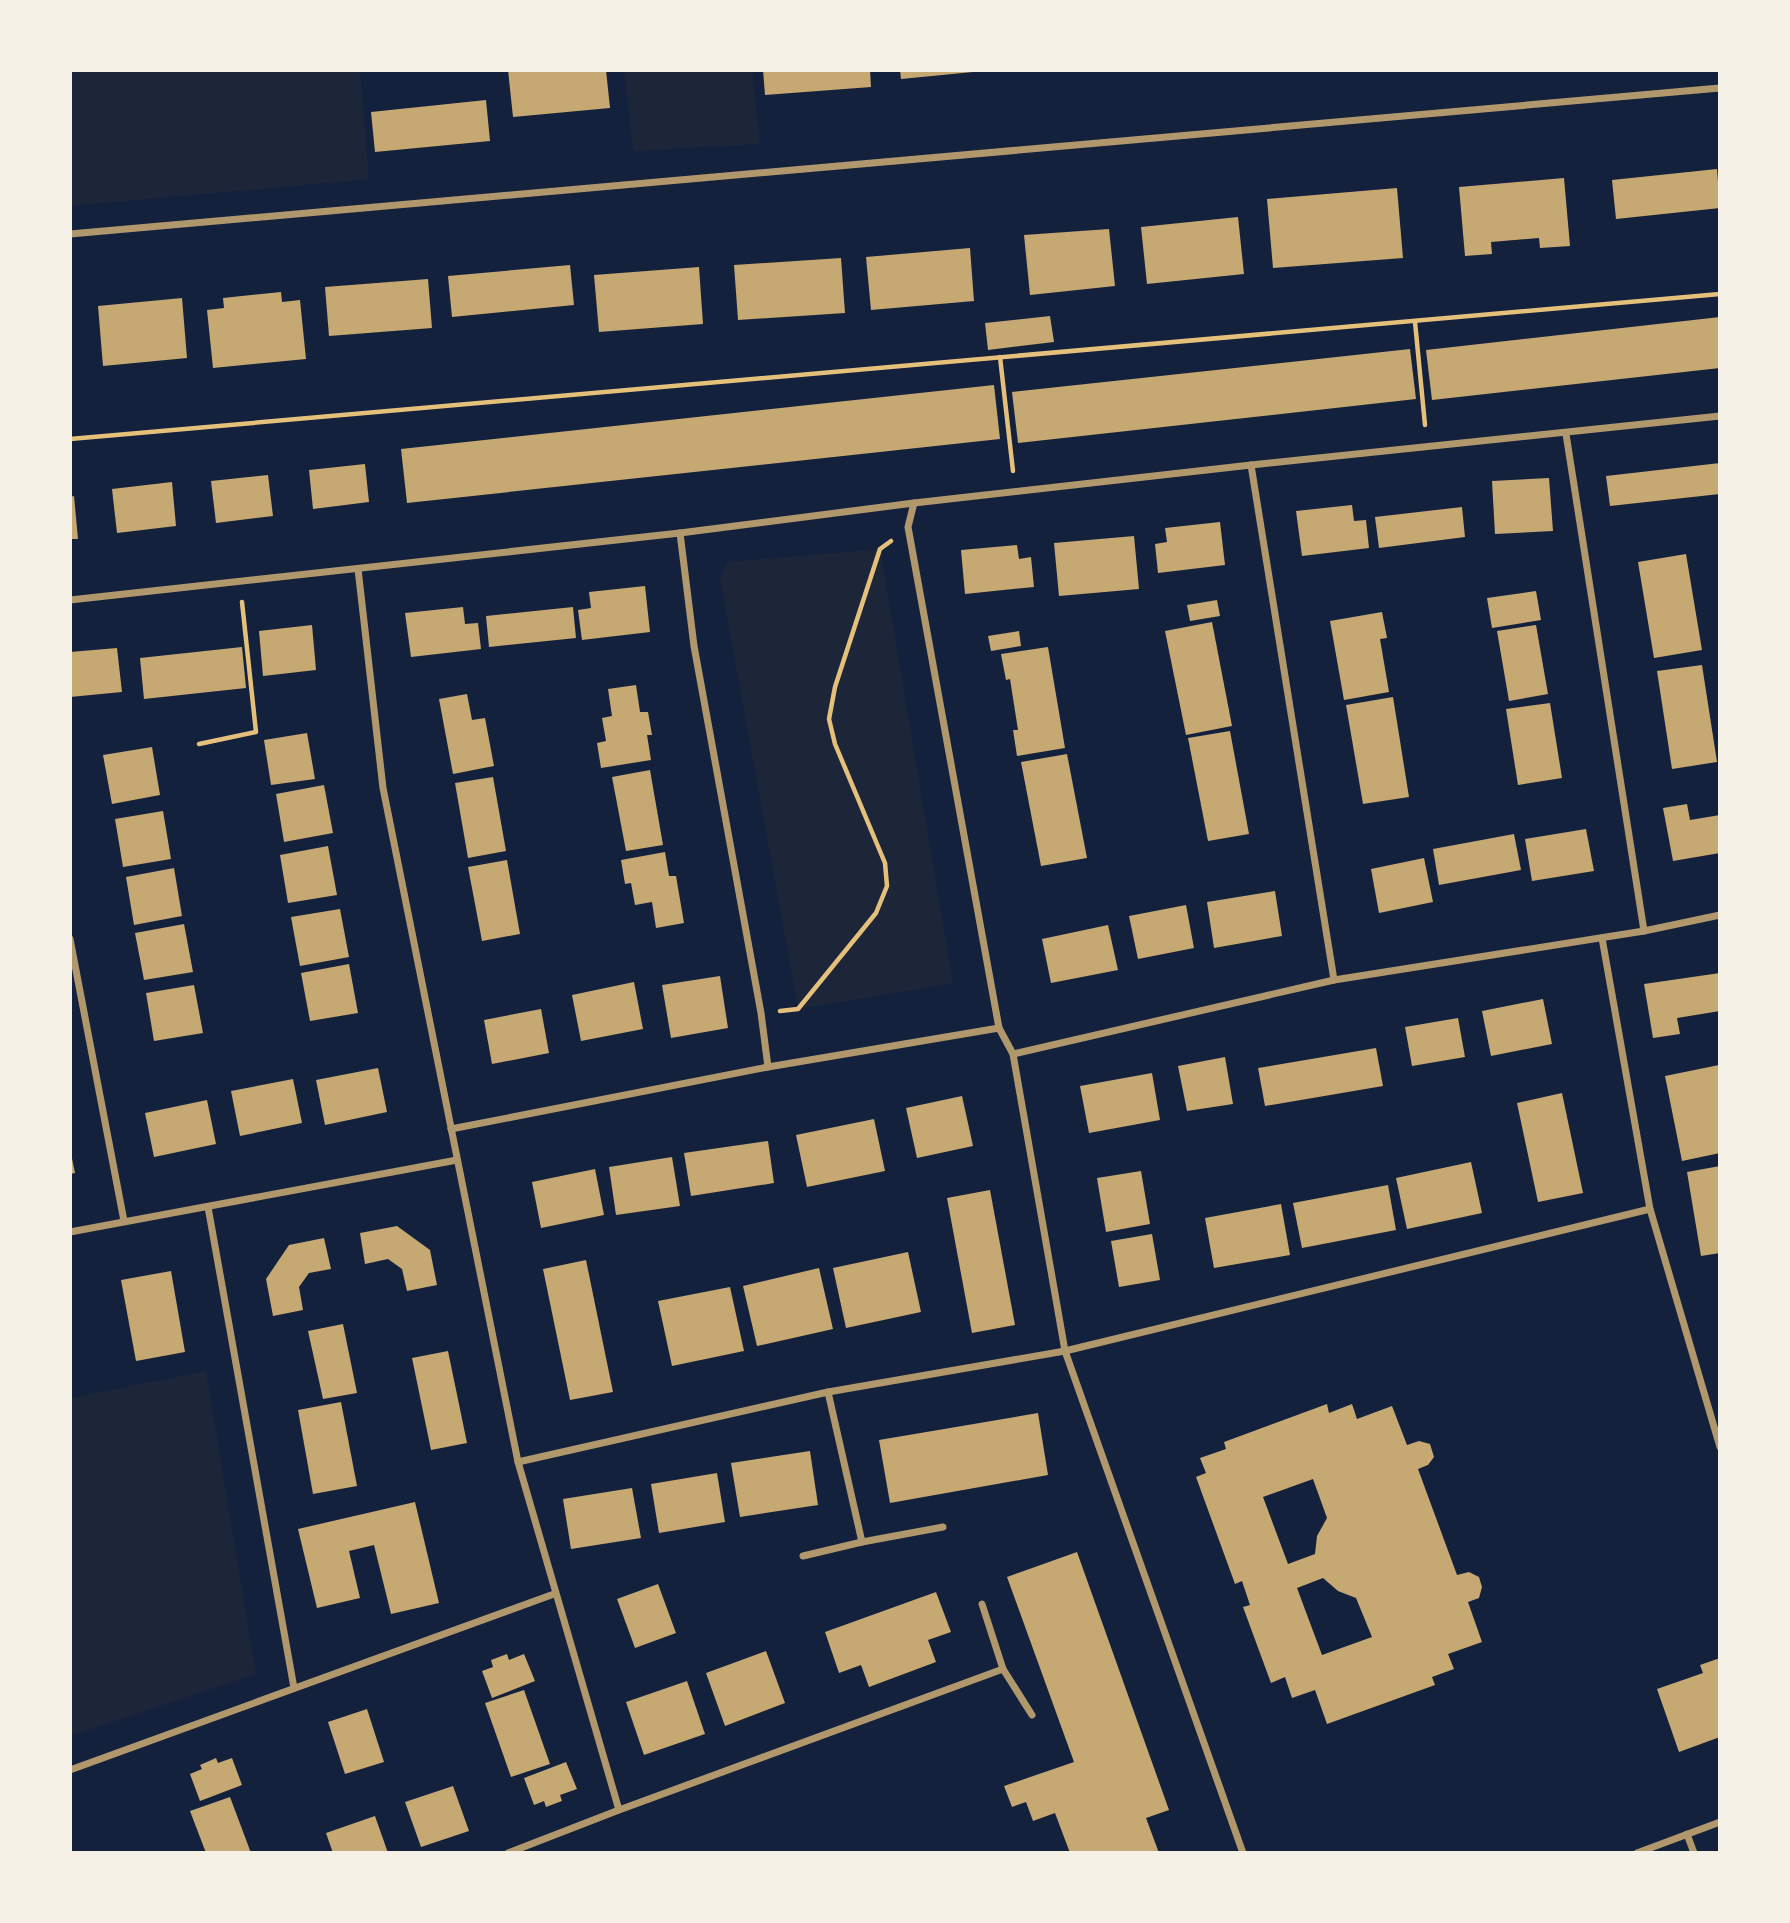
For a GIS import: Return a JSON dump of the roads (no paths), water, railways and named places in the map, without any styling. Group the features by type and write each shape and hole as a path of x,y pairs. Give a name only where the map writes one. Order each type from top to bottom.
{"street":[{"path":"70,234 1720,88"},
{"path":"70,600 680,533 914,503 1251,465 1720,416"},
{"path":"1566,433 1643,931"},
{"path":"1251,465 1334,980"},
{"path":"914,503 908,527 999,1028 1013,1054 1065,1351 1243,1853"},
{"path":"680,533 694,646 761,1013 768,1067"},
{"path":"358,569 383,788 518,1462 554,1594 619,1810"},
{"path":"1013,1054 1334,980 1643,931 1720,915"},
{"path":"1602,937 1650,1209 1720,1447"},
{"path":"70,939 124,1221"},
{"path":"451,1129 768,1067 999,1028"},
{"path":"70,1232 457,1160"},
{"path":"208,1207 294,1688"},
{"path":"518,1462 828,1392 1065,1351 1650,1209"},
{"path":"828,1392 862,1542"},
{"path":"803,1556 943,1527"},
{"path":"70,1770 554,1594"},
{"path":"982,1604 1003,1669 1032,1715"},
{"path":"508,1853 1003,1669"},
{"path":"1637,1853 1720,1822"},
{"path":"1687,1834 1694,1853"}]}
